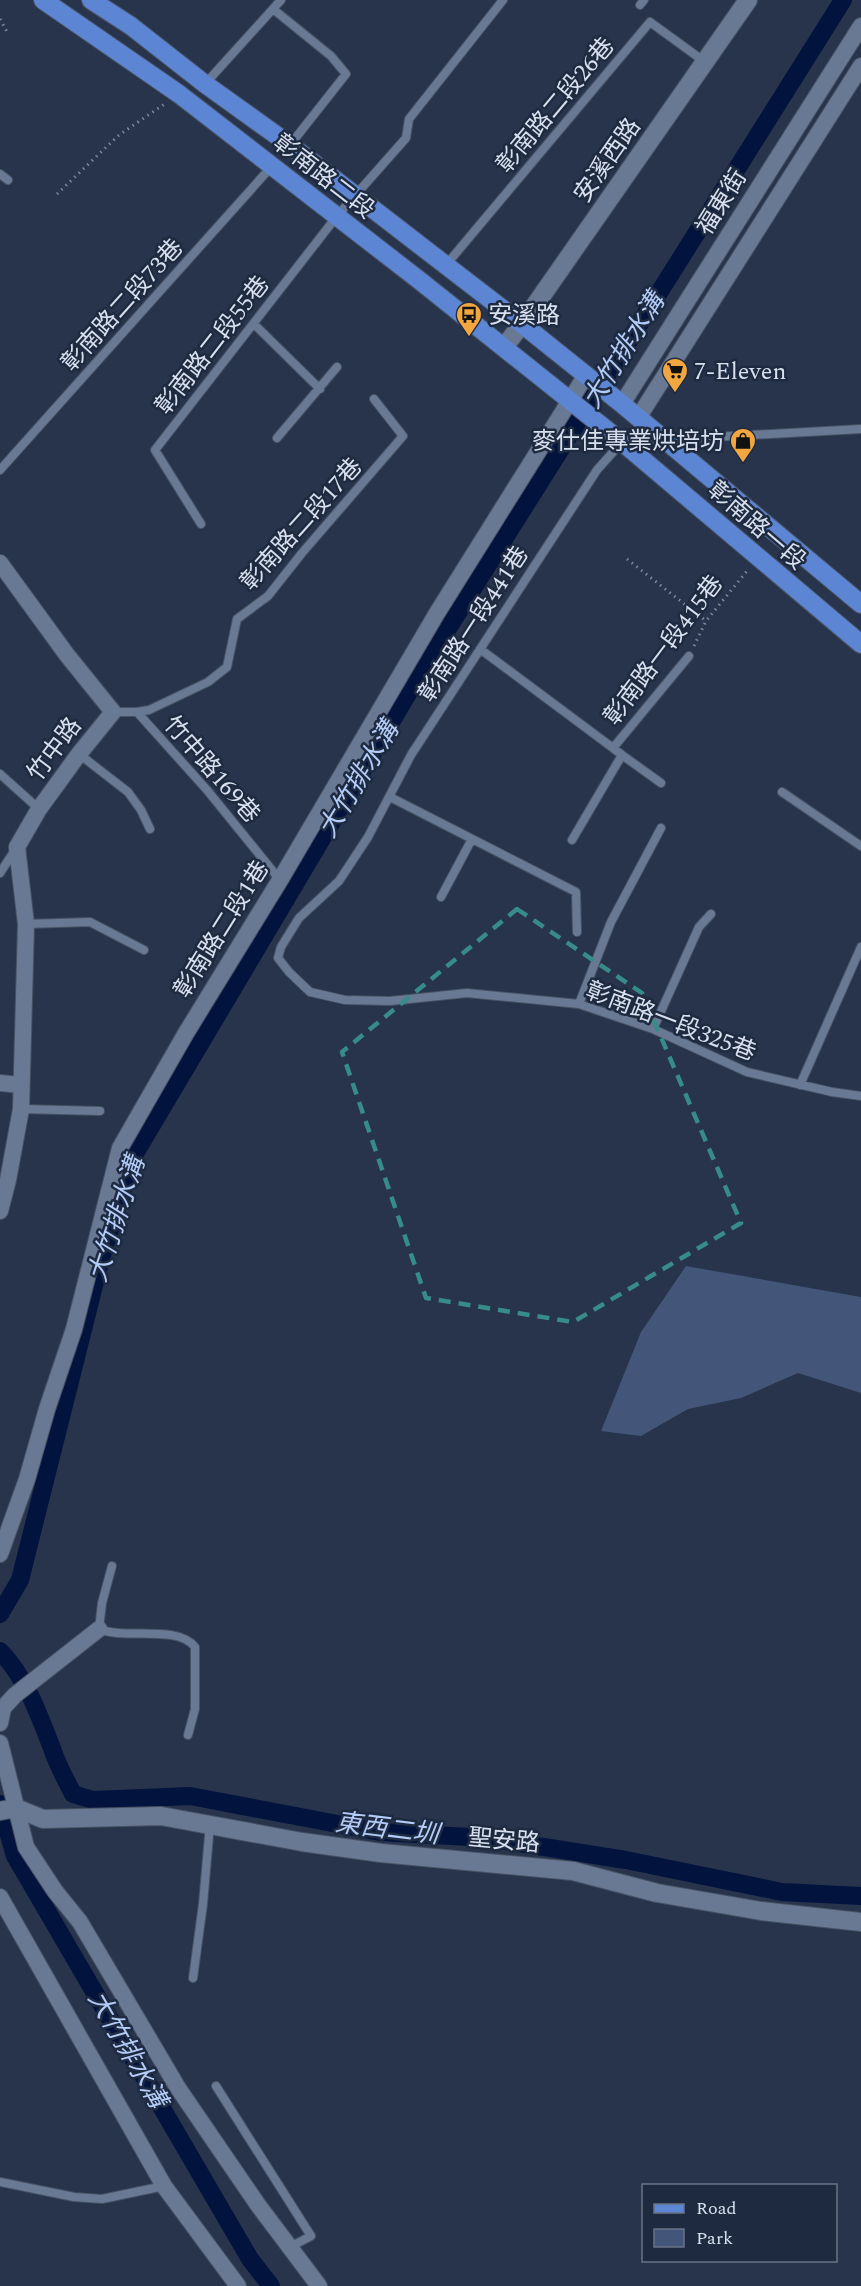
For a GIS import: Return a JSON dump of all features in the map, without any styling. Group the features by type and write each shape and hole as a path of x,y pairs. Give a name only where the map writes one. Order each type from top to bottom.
{"main road":[{"name":"彰南路二段","path":"43,0 179,94 601,425"},
{"name":"彰南路二段","path":"91,0 130,26 290,145 622,404"},
{"name":"彰南路一段","path":"622,404 861,604"},
{"path":"601,425 622,404"},
{"name":"福東街","path":"622,442 635,427 638,418"},
{"name":"彰南路一段","path":"601,425 861,644"}],"street":[{"name":"安溪西路","path":"504,347 748,0"},
{"name":"福東街","path":"622,404 861,26"},
{"path":"841,57 860,67"},
{"name":"福東街","path":"638,418 860,67"},
{"path":"767,175 785,186"},
{"path":"706,271 724,282"},
{"path":"672,326 689,337"},
{"name":"彰南路二段1巷","path":"0,1554 27,1479 47,1409 74,1329 120,1148 186,1033 280,880 437,613 586,375"},
{"name":"竹中路","path":"0,563 67,655 113,712 39,809 17,847"},
{"path":"0,1211 21,1108 26,924 17,847"},
{"path":"0,1083 21,1085"},
{"path":"0,1723 3,1708 15,1695 99,1629"},
{"path":"0,1743 8,1809 26,1847 55,1891 80,1922 178,2088 258,2205 319,2286"},
{"name":"聖安路","path":"8,1809 43,1819 160,1816 303,1842 381,1853 573,1871 657,1893 761,1911 861,1922"},
{"path":"0,1897 164,2186 238,2286"}],"lane":[{"path":"205,84 281,0"},
{"name":"彰南路二段55巷","path":"201,524 155,450 337,216 406,138 409,119 503,0"},
{"path":"273,9 331,56 346,74 290,145"},
{"name":"彰南路二段26巷","path":"446,265 650,22 705,62"},
{"name":"彰南路二段73巷","path":"0,470 272,166"},
{"path":"0,174 8,180"},
{"path":"254,324 320,389"},
{"path":"277,438 337,367"},
{"name":"彰南路二段17巷","path":"113,712 149,710 208,682 227,667 237,619 268,596 302,553 404,436 374,399"},
{"path":"622,442 861,429"},
{"name":"彰南路一段441巷","path":"281,947 299,918 339,881 368,837 411,755 597,470 622,442"},
{"name":"彰南路一段415巷","path":"480,649 613,748 689,656"},
{"name":"竹中路169巷","path":"137,712 207,790 280,880"},
{"path":"613,748 661,783"},
{"path":"79,754 128,792 141,810 150,829"},
{"path":"572,840 622,755"},
{"path":"0,774 39,809"},
{"path":"782,792 861,846"},
{"path":"390,796 576,892 577,932"},
{"path":"579,1004 611,922 661,828"},
{"path":"441,897 472,838"},
{"path":"0,873 17,847"},
{"path":"653,1029 699,927 711,914"},
{"path":"26,924 90,922 144,950"},
{"path":"800,1085 861,946"},
{"name":"彰南路一段325巷","path":"281,947 278,958 310,992 345,1000 390,1001 467,993 579,1004 653,1029 747,1072 800,1085 861,1096"},
{"path":"21,1108 100,1111"},
{"path":"112,1566 102,1603 99,1629 110,1634 171,1635 191,1641 195,1647 195,1709 188,1735"},
{"path":"193,1978 204,1904 210,1824"},
{"path":"216,2086 311,2236 290,2247"},
{"path":"0,2182 74,2197 102,2199 164,2186"}],"path":[{"path":"0,19 7,32"},
{"path":"57,194 119,135 179,94"},
{"name":"彰南路一段415巷","path":"689,656 706,621 758,558"},
{"path":"627,559 706,621"}],"highlighted area":[{"path":"517,909 642,993 741,1223 573,1322 426,1298 342,1052"}],"green space":[{"path":"686,1266 861,1297 861,1393 798,1373 741,1398 688,1409 641,1436 601,1431 641,1332"}],"waterway":[{"name":"大竹排水溝","path":"0,1614 20,1580 101,1258 133,1157 425,665 843,0"},
{"name":"東西二圳","path":"0,1651 25,1685 73,1794 93,1800 190,1796 380,1832 487,1838 626,1860 782,1892 861,1896"},
{"name":"大竹排水溝","path":"0,1804 15,1856 250,2259 271,2286"}],"place":[{"name":"安溪路","path":"469,338"},
{"name":"7-Eleven","path":"675,394"},
{"name":"麥仕佳專業烘培坊","path":"743,464"}]}
